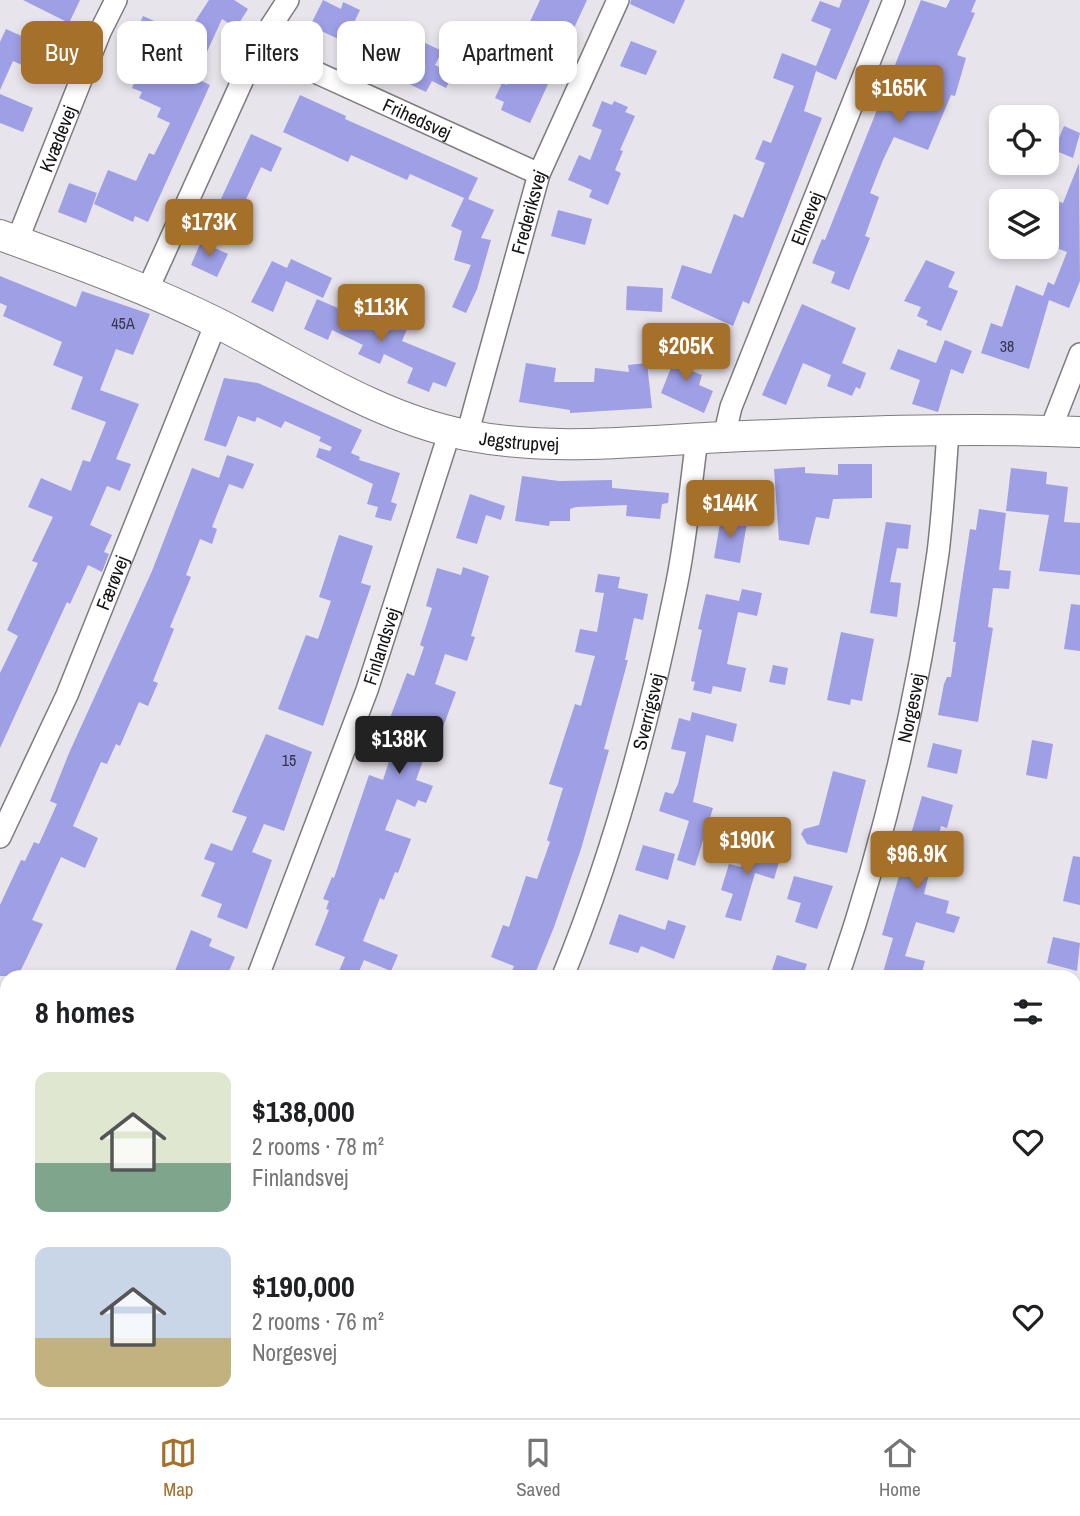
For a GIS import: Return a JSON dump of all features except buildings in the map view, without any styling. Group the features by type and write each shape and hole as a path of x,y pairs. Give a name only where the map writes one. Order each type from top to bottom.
{"street":[{"name":"Kvædevej","path":"8,238 116,0"},
{"path":"274,21 288,0"},
{"name":"Frederiksvej","path":"458,433 539,174 618,0"},
{"name":"Elmevej","path":"710,438 731,407 894,0"},
{"name":"Frihedsvej","path":"323,76 539,174"},
{"path":"147,291 241,84"},
{"name":"Jegstrupvej","path":"8,238 147,291 403,418 458,433 531,445 576,446 710,438 948,432 1080,432"},
{"name":"Færøvej","path":"0,837 67,695 216,323"},
{"path":"1049,431 1080,354"},
{"name":"Norgesvej","path":"840,970 878,841 913,692 938,552 948,432"},
{"name":"Finlandsvej","path":"260,970 367,690 458,433"},
{"name":"Sverrigsvej","path":"565,970 582,929 639,748 710,438"}]}
